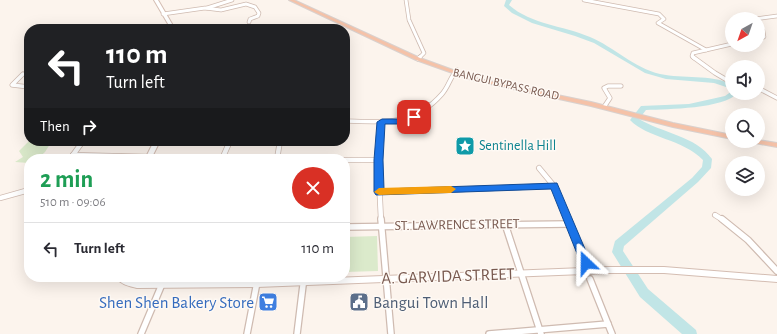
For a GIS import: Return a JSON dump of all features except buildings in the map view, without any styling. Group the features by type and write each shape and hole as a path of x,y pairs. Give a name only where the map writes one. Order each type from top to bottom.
{"highway":[{"name":"BANGUI BYPASS ROAD","path":"291,0 344,24"},
{"name":"BANGUI BYPASS ROAD","path":"299,0 349,24"},
{"name":"BANGUI BYPASS ROAD","path":"350,24 420,58"},
{"name":"BANGUI BYPASS ROAD","path":"350,27 420,58 500,85 604,105 725,135"},
{"name":"BANGUI BYPASS ROAD","path":"652,118 725,133"},
{"path":"765,139 777,141"},
{"path":"765,143 777,145"}],"main road":[{"path":"156,0 170,24"},
{"name":"A. GARVIDA STREET","path":"350,278 609,270 664,270 777,279"},
{"name":"A. GARVIDA STREET","path":"128,282 131,284 161,285 219,282"}],"street":[{"path":"163,14 206,8 232,0"},
{"path":"406,0 409,20 418,36 424,53 420,58"},
{"path":"584,0 659,14 664,19 658,23 706,50"},
{"path":"206,8 221,10 248,4 255,7 259,13 258,16 249,22"},
{"path":"765,18 777,16"},
{"path":"725,46 693,53 692,56 725,79"},
{"path":"350,121 382,122 406,120 422,112 444,90 455,71"},
{"path":"23,74 12,85 24,86"},
{"path":"604,105 610,98 605,90 605,87 621,86"},
{"path":"765,92 777,98"},
{"path":"382,122 378,160 379,192 391,334"},
{"path":"350,160 378,160"},
{"path":"539,168 554,186 586,263"},
{"path":"379,192 554,186"},
{"path":"0,198 24,191"},
{"path":"715,215 728,223 746,238 777,271"},
{"path":"505,224 540,332"},
{"name":"ST. LAWRENCE STREET","path":"350,227 569,224"},
{"path":"590,279 612,334"},
{"path":"141,334 162,282"},
{"path":"247,334 258,282"},
{"path":"297,334 304,282"},
{"path":"490,334 540,332 608,324"}],"green space":[{"path":"24,146 49,146 43,154 24,154 24,163 15,162 23,157 19,151"},
{"path":"377,236 378,271 350,272 350,237"}],"waterway":[{"path":"509,0 506,5 523,18 544,26 587,38 648,72 666,77 714,81 725,84"},
{"path":"691,334 644,293 617,252 619,244 695,180 706,168 708,159 692,146 652,130 634,120 644,108 689,106 725,98"}],"slow traffic":[{"path":"379,192 451,189"}],"place":[{"name":"Sentinella Hill","path":"465,146"},
{"name":"Shen Shen Bakery Store","path":"268,302"},
{"name":"Bangui Town Hall","path":"359,302"}],"route":[{"path":"414,117 400,121 382,122 378,160 379,192 554,186 586,263"}]}
